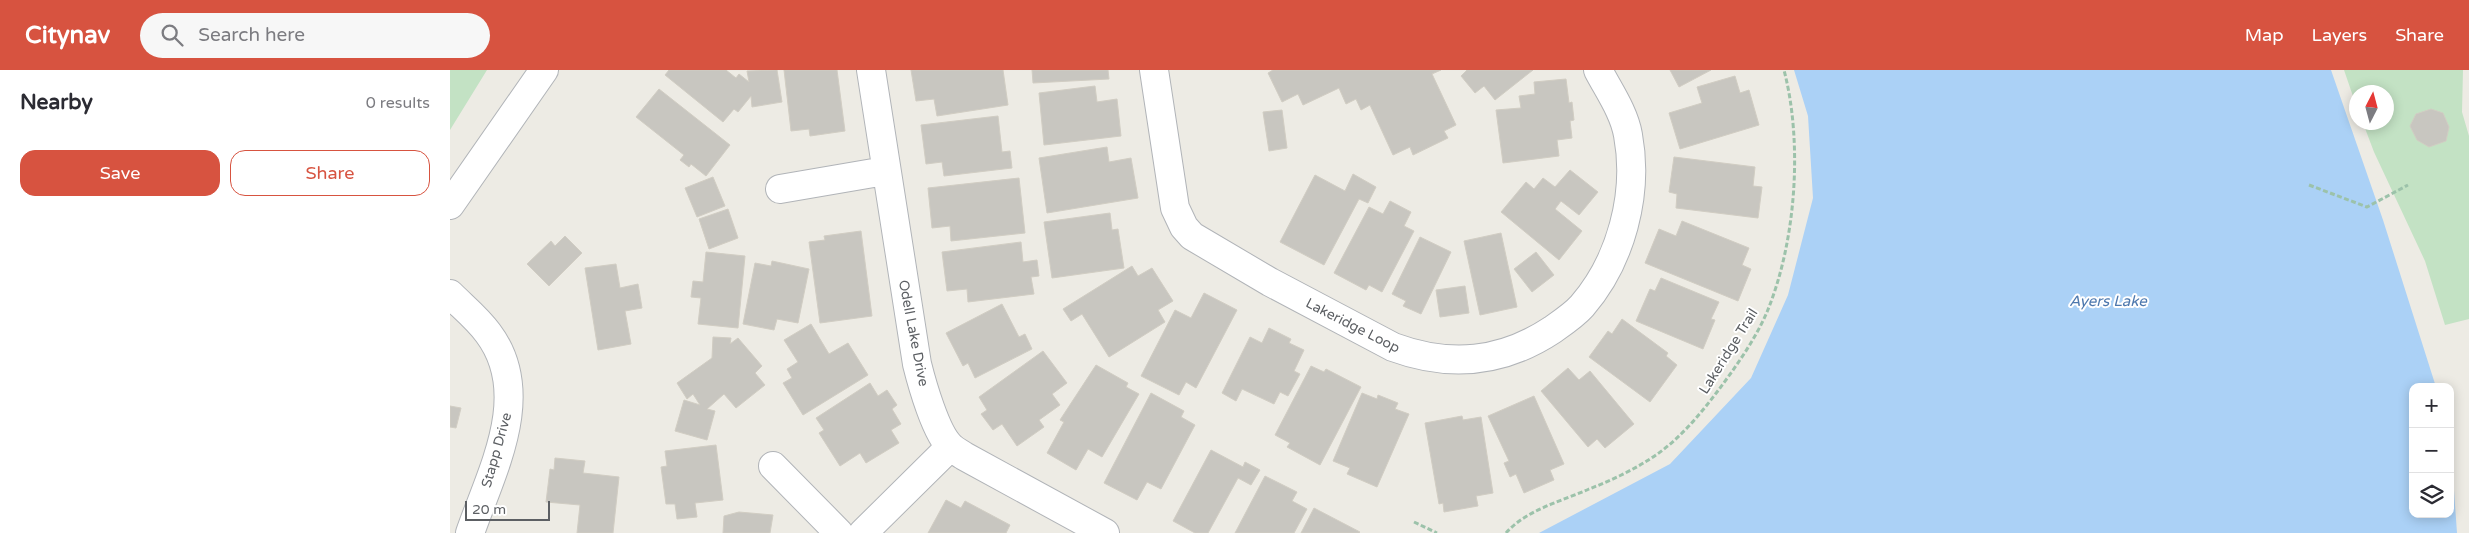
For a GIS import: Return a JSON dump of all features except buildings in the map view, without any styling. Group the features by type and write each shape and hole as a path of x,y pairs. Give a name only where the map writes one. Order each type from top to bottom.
{"street":[{"path":"450,205 544,70"},
{"name":"Odell Lake Drive","path":"871,70 885,171 917,364 926,396 950,447"},
{"name":"Lakeridge Loop","path":"1154,70 1175,208 1184,227 1192,236 1270,282 1393,347 1411,354 1457,360 1481,359 1509,353 1540,338 1582,307 1600,280 1614,252 1626,219 1631,188 1631,157 1628,133 1621,113 1598,70"},
{"path":"780,189 885,171"},
{"name":"Stapp Drive","path":"450,294 488,333 498,349 509,379 509,409 502,439 470,533"},
{"path":"863,533 950,447 1105,533"},
{"path":"773,466 839,533"}],"path":[{"name":"Lakeridge Trail","path":"1506,533 1517,523 1551,505 1598,485 1650,459 1674,441 1700,415 1726,381 1751,340 1767,312 1777,281 1794,205 1794,146 1784,70"},
{"path":"2309,184 2366,207 2408,184"},
{"path":"1414,522 1437,533"}],"green space":[{"path":"450,70 487,70 450,130"},
{"path":"2344,70 2463,70 2462,112 2469,136 2469,319 2445,325 2425,261 2366,130 2394,130 2394,85 2349,85"}],"water":[{"name":"Ayers Lake","path":"1794,70 2331,70 2349,122 2349,130 2352,130 2383,220 2435,383 2409,383 2409,518 2454,518 2454,490 2457,533 1539,533 1670,464 1751,378 1788,295 1813,198 1808,116"}]}
